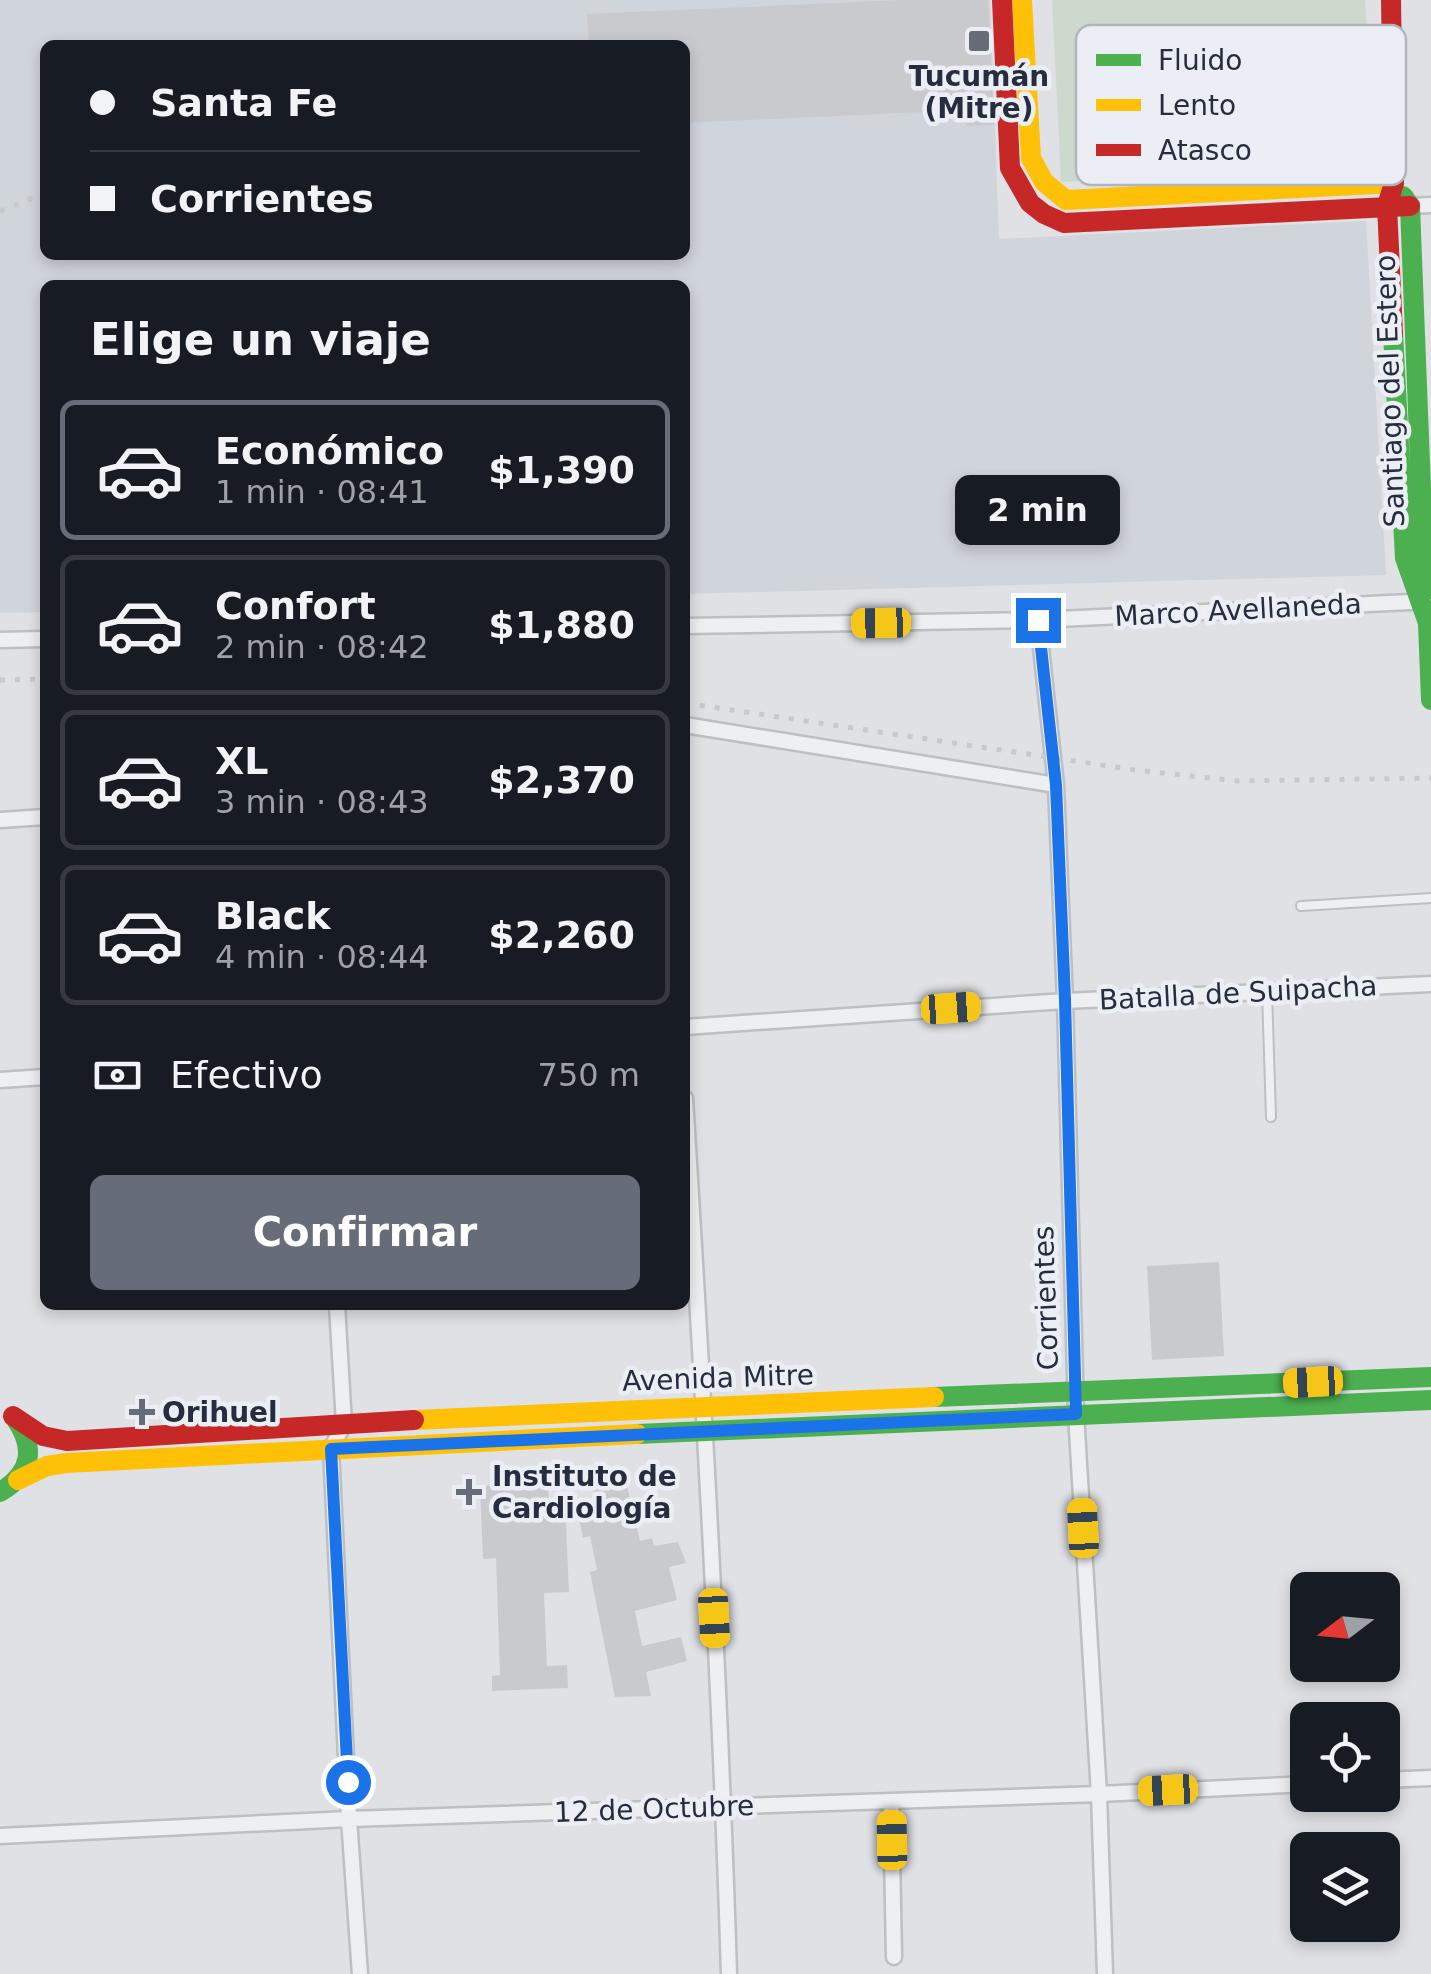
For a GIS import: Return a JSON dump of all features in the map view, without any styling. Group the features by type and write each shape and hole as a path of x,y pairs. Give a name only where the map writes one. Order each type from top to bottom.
{"main road":[{"path":"1002,0 1010,168 1019,190 1044,216 1064,224 1420,205"},
{"path":"1022,0 1031,158 1038,177 1050,192 1066,200 1355,185"},
{"name":"Santiago del Estero","path":"1391,0 1391,25"},
{"name":"Santiago del Estero","path":"1393,185 1387,206 1404,558 1426,601"},
{"path":"1396,185 1420,205"},
{"name":"Santiago del Estero","path":"1420,205 1424,566 1431,700"},
{"name":"Avenida Mitre","path":"4,1410 43,1436 67,1440 704,1406 1431,1377"},
{"name":"Avenida Mitre","path":"5,1489 47,1466 66,1463 705,1430 1431,1400"},
{"path":"4,1410 23,1427 30,1454 26,1468 5,1489"}],"street":[{"name":"Marco Avellaneda","path":"690,626 1038,620 1426,601"},
{"name":"Corrientes","path":"1038,620 1056,785 1076,1414 1099,1794 1105,1974"},
{"path":"0,640 40,639"},
{"path":"690,726 1056,785"},
{"path":"0,820 40,816"},
{"name":"Batalla de Suipacha","path":"690,1027 1065,1000 1431,984"},
{"path":"0,1080 40,1077"},
{"path":"690,1179 724,1806 729,1974"},
{"path":"338,1310 344,1424 331,1449 360,1974"},
{"path":"1400,1779 1431,1778"},
{"name":"12 de Octubre","path":"0,1836 350,1819 1290,1785"},
{"path":"891,1801 894,1957"}],"lane":[{"path":"1302,906 1431,898"},
{"path":"1267,991 1271,1117"}],"shaded area":[{"path":"0,0 990,0 999,239 1366,221 1386,575 690,594 690,280 40,280 40,612 0,613"},
{"path":"1052,0 1365,0 1366,25 1076,25 1076,181 1061,182"}],"building":[{"path":"902,0 988,0 994,125 966,126 965,110 690,123 690,40 589,40 587,14"},
{"path":"1219,1262 1224,1356 1152,1360 1147,1266"},
{"path":"622,1465 640,1541 652,1538 654,1546 678,1542 686,1563 669,1567 677,1600 635,1611 642,1646 681,1637 687,1661 646,1672 651,1696 615,1697 590,1572 597,1570 590,1536 583,1538 576,1504 596,1499 593,1488 599,1486 595,1472"},
{"path":"548,1483 549,1503 565,1502 569,1592 544,1593 547,1666 567,1665 568,1688 492,1691 492,1676 500,1675 496,1558 483,1559 480,1486"}],"railway":[{"path":"0,211 40,195"},
{"path":"0,680 40,679"},
{"path":"690,704 1135,770 1238,781 1431,778"}],"traffic: fast":[{"path":"1403,196 1410,206 1422,594"},
{"path":"1393,333 1405,558 1428,623 1431,700"},
{"path":"934,1397 1431,1377"},
{"path":"637,1434 1431,1400"},
{"path":"0,1492 19,1477 27,1459 26,1440 15,1418"}],"traffic: slow":[{"path":"1022,0 1031,158 1044,182 1066,200 1355,185"},
{"path":"414,1420 934,1397"},
{"path":"18,1480 47,1466 66,1463 637,1434"}],"traffic: jam":[{"path":"1002,0 1010,168 1030,203 1044,214 1064,223 1410,206"},
{"path":"1391,0 1391,25"},
{"path":"1393,185 1387,206 1393,333"},
{"path":"13,1416 43,1436 67,1441 414,1420"}],"place":[{"name":"Tucumán (Mitre)","path":"979,41"},
{"name":"Orihuel","path":"142,1412"},
{"name":"Instituto de Cardiología","path":"469,1492"}],"route":[{"path":"348,1782 331,1449 1076,1414 1056,785 1038,620"}]}
